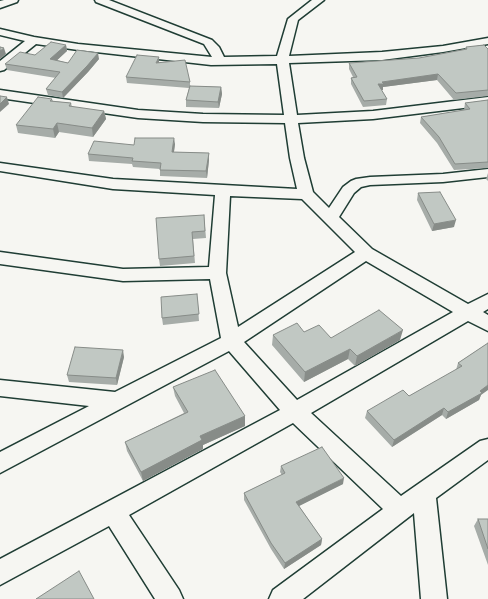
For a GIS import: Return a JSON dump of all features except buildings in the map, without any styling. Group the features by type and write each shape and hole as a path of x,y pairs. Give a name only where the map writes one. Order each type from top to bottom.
{"street":[{"path":"0,5 13,0"},
{"path":"100,0 208,42 213,47 220,61"},
{"path":"319,0 293,19 282,60 292,119 296,158 306,194 366,253 488,324"},
{"path":"0,32 34,40 136,54 220,61 382,56 443,49 488,41"},
{"path":"0,67 34,40"},
{"path":"0,94 138,114 203,118 292,119 373,114 488,101"},
{"path":"0,166 113,184 223,191 306,194"},
{"path":"330,218 348,190 356,184 370,181 443,178 488,173"},
{"path":"223,191 217,273 231,341 295,412 400,510"},
{"path":"0,463 231,341 366,253"},
{"path":"0,258 123,274 217,273"},
{"path":"0,573 295,412 470,313 488,301"},
{"path":"0,388 118,401"},
{"path":"282,599 400,510 488,448"},
{"path":"424,493 434,599"},
{"path":"113,512 170,599"}]}
